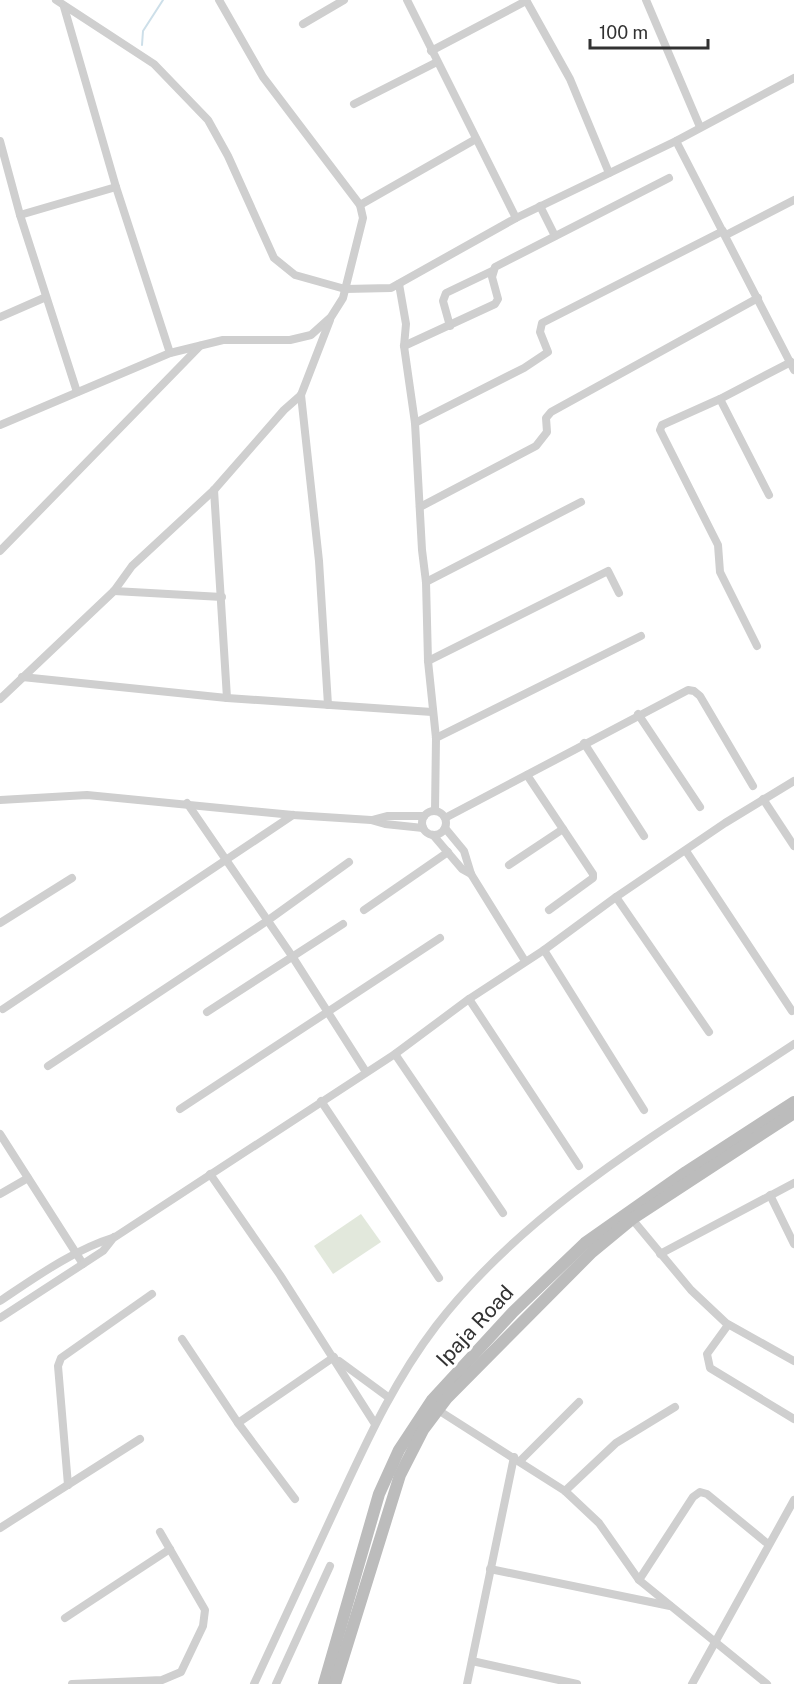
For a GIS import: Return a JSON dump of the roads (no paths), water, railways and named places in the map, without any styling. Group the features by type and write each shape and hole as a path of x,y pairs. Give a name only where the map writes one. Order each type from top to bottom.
{"main road":[{"name":"Ipaja Road","path":"335,1684 337,1658 379,1494 404,1441 432,1400 618,1218 794,1102"},
{"name":"Ipaja Road","path":"324,1684 337,1658 400,1475 438,1410 560,1274 632,1219 794,1113"}],"street":[{"path":"56,0 154,64 208,120 228,156 274,258 295,275 345,289 383,290 399,284 516,218 676,141 794,78"},
{"path":"0,699 114,591 132,566 214,490 284,410 301,394 331,317 345,289 363,218 360,206 263,77 219,0"},
{"path":"303,24 344,0"},
{"path":"407,0 516,218"},
{"path":"431,51 526,0 570,79 609,172"},
{"path":"646,0 700,127"},
{"path":"64,7 116,187 170,352"},
{"path":"354,104 437,62"},
{"path":"360,206 476,139"},
{"path":"0,141 20,215 77,392"},
{"path":"676,141 792,366 662,424 660,435 718,545 720,572 757,646"},
{"path":"450,326 443,301 446,293 669,178"},
{"path":"20,215 116,187"},
{"path":"415,423 524,368 548,352 540,332 542,323 794,200"},
{"path":"540,206 555,236"},
{"path":"405,346 495,304 498,299 492,271"},
{"path":"399,284 406,324 405,346 415,423 426,582 428,661 436,738 435,811"},
{"path":"0,317 46,297"},
{"path":"420,507 536,446 548,432 546,418 551,412 758,298"},
{"path":"0,425 170,352 200,345 246,339 290,340 311,335 331,317"},
{"path":"0,551 200,345"},
{"path":"301,394 319,561 328,705"},
{"path":"720,399 769,495"},
{"path":"214,490 227,698"},
{"path":"426,582 581,502"},
{"path":"428,661 608,571 619,593"},
{"path":"114,591 222,597"},
{"path":"436,738 640,636"},
{"path":"22,677 227,698 432,712"},
{"path":"445,818 688,690 694,691 753,786"},
{"path":"639,714 700,807"},
{"path":"584,743 644,837"},
{"path":"527,775 591,870 593,878 549,910"},
{"path":"0,1301 77,1254 115,1237 395,1054 469,999 544,950 616,897 763,799 794,781"},
{"path":"0,800 87,795 293,815 371,820 423,828 433,835 462,869 471,874"},
{"path":"763,799 794,846"},
{"path":"187,803 292,956 366,1072"},
{"path":"371,820 387,816 424,816 435,811"},
{"path":"435,811 445,818"},
{"path":"3,1009 293,815"},
{"path":"423,828 424,816"},
{"path":"445,818 445,828 464,851 471,874 525,961"},
{"path":"433,835 445,828"},
{"path":"509,865 562,828"},
{"path":"686,851 792,1011"},
{"path":"364,910 448,852"},
{"path":"48,1066 267,921 349,862"},
{"path":"0,923 72,878"},
{"path":"616,897 709,1032"},
{"path":"207,1012 343,924"},
{"path":"180,1109 440,938"},
{"path":"544,950 644,1110"},
{"path":"469,999 579,1166"},
{"path":"254,1684 388,1397 437,1325 501,1252 623,1157 794,1044"},
{"path":"395,1054 503,1213"},
{"path":"321,1101 439,1278"},
{"path":"0,1134 83,1264"},
{"path":"210,1174 334,1358 375,1424"},
{"path":"0,1194 27,1178"},
{"path":"660,1254 794,1183"},
{"path":"770,1195 794,1244"},
{"path":"632,1219 691,1290 728,1325 794,1361"},
{"path":"0,1318 103,1251 115,1237"},
{"path":"68,1485 58,1366 61,1358 152,1294"},
{"path":"728,1325 706,1354 710,1368 794,1419"},
{"path":"182,1339 238,1423 295,1499"},
{"path":"334,1358 388,1397"},
{"path":"238,1423 334,1358"},
{"path":"467,1684 490,1569 517,1459 579,1402"},
{"path":"565,1491 616,1443 675,1407"},
{"path":"438,1410 565,1491 599,1523 639,1580 767,1684"},
{"path":"0,1528 140,1439"},
{"path":"639,1580 693,1497 700,1492 707,1494 768,1544"},
{"path":"692,1684 794,1500"},
{"path":"72,1684 162,1680 181,1672 203,1626 205,1610 160,1532"},
{"path":"65,1618 170,1550"},
{"path":"276,1684 330,1566"},
{"path":"490,1569 673,1607"},
{"path":"472,1661 578,1684"}],"waterway":[{"path":"142,45 143,31 163,0"}]}
